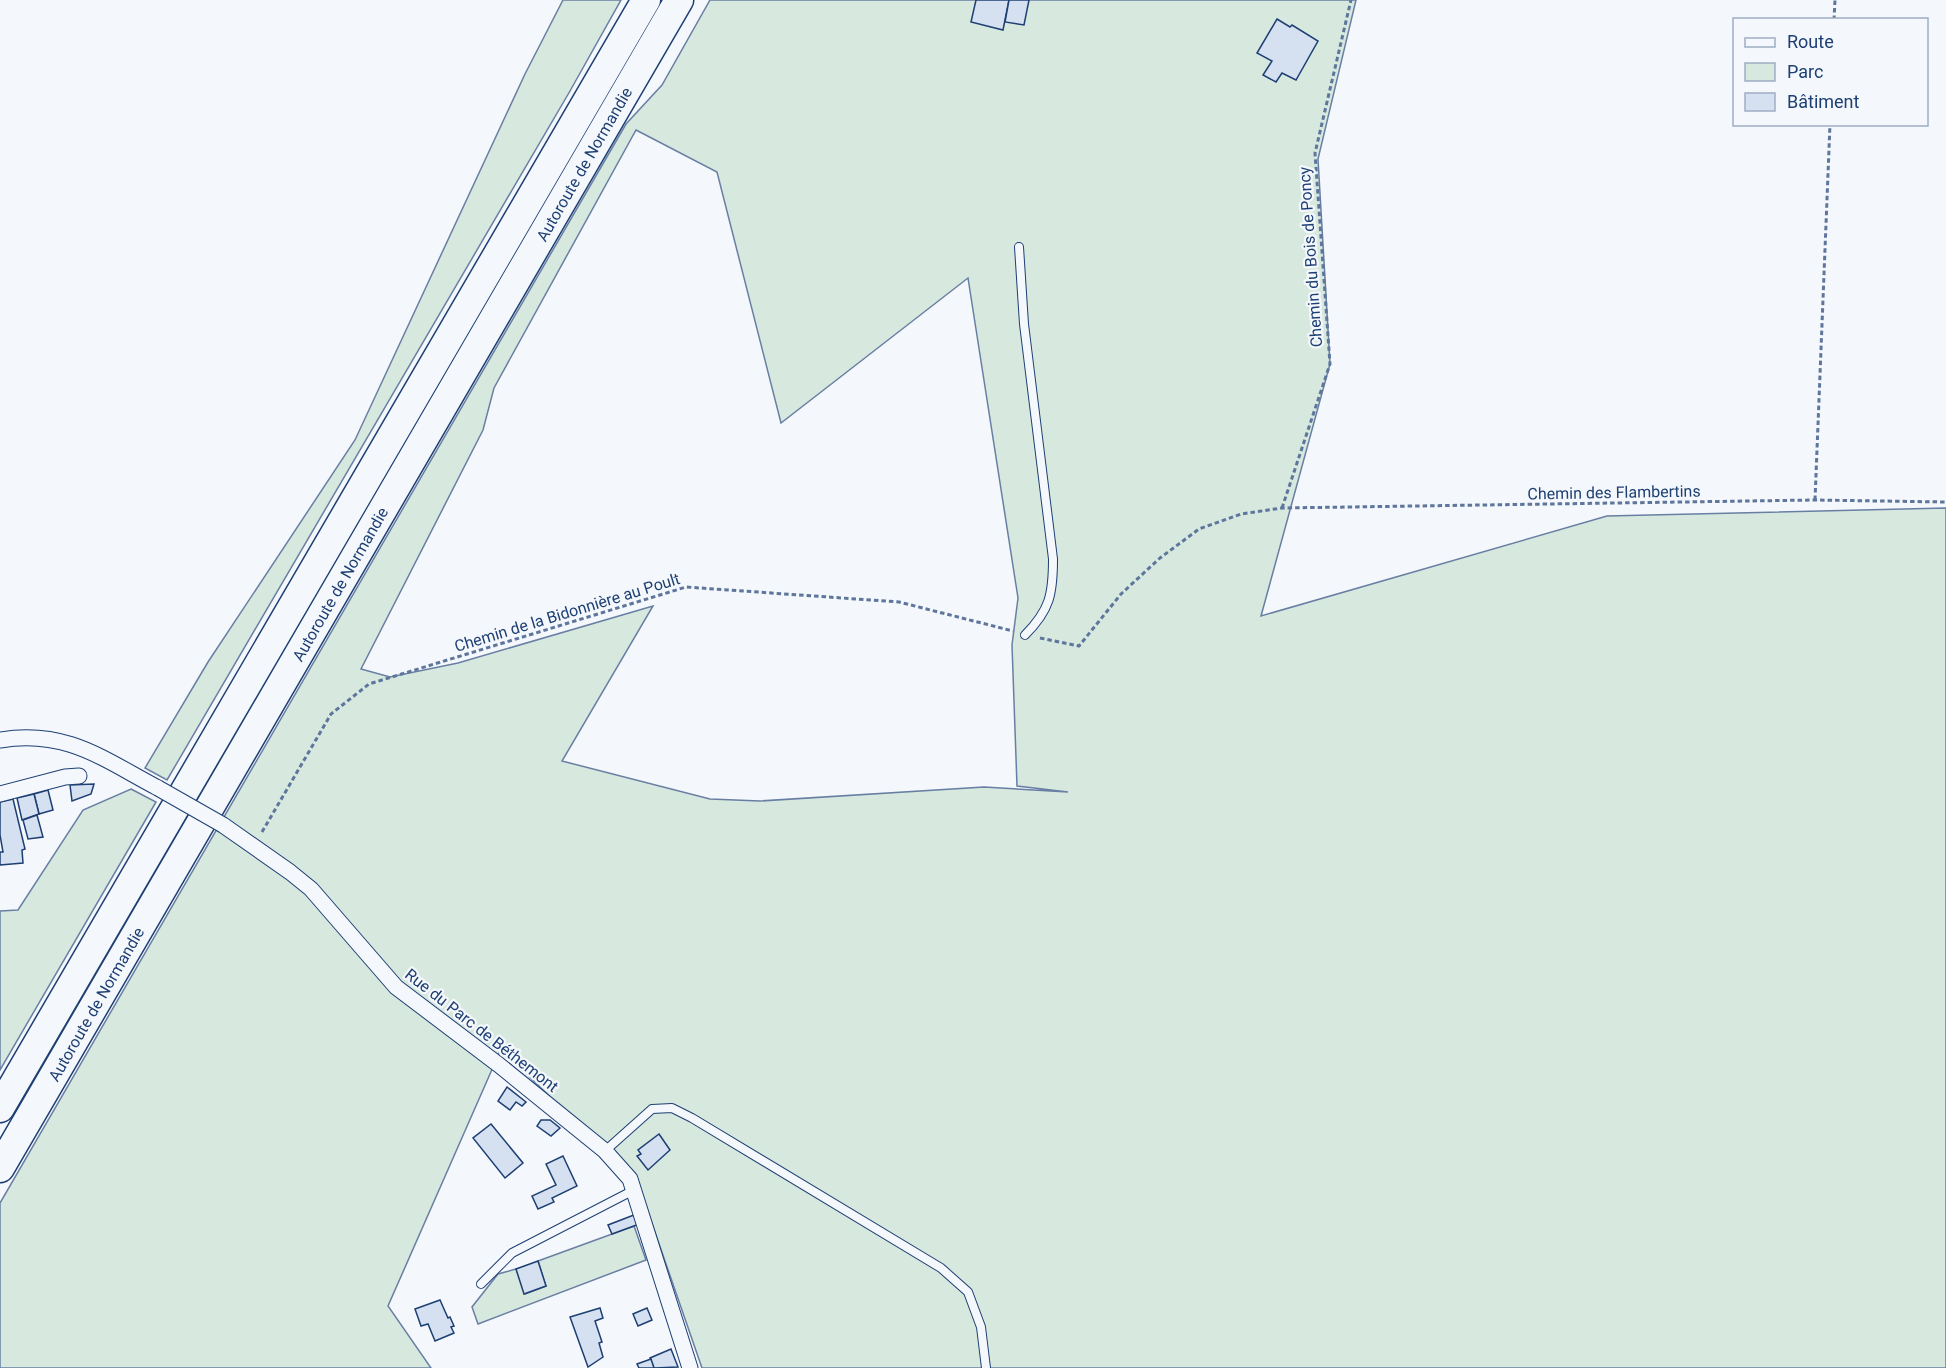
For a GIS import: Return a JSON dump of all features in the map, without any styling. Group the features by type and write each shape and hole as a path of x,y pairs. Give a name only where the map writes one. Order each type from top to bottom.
{"highway":[{"name":"Autoroute de Normandie","path":"0,1108 646,0"},
{"name":"Autoroute de Normandie","path":"0,1168 679,0"}],"street":[{"name":"Rue du Parc de Béthemont","path":"0,741 18,737 55,739 83,748 223,825 311,889 396,987 499,1065 605,1151 630,1179 690,1368"},
{"path":"0,794 65,777 79,776"}],"lane":[{"path":"1019,247 1024,324 1053,559 1053,582 1047,609 1040,620 1025,634"},
{"path":"605,1151 652,1109 672,1108 692,1118 940,1268 968,1292 981,1327 986,1368"},
{"path":"481,1284 512,1253 634,1190"}],"path":[{"name":"Chemin du Bois de Poncy","path":"1282,508 1330,364 1315,153 1351,0"},
{"path":"1834,18 1835,0"},
{"path":"1815,500 1830,126"},
{"name":"Chemin des Flambertins","path":"1282,508 1815,500 1946,502"},
{"name":"Chemin de la Bidonnière au Poult","path":"253,847 331,714 369,684 686,587 899,602 1079,646 1122,594 1160,558 1199,529 1242,514 1282,508"}],"green space":[{"path":"563,0 621,0 167,780 145,768 208,662 355,440 525,74"},
{"path":"710,0 1356,0 1318,159 1330,364 1261,616 1607,516 1946,508 1946,1368 702,1368 638,1183 501,1049 388,1306 431,1368 0,1368 0,1203 626,124 662,85","holes":["636,130 717,172 781,423 968,278 1018,598 1012,645 1017,786 1068,792 984,787 760,801 710,799 562,761 653,606 458,663 390,677 361,669 483,430 494,388"]},
{"path":"131,789 156,802 0,1070 0,911 18,910 83,810"},
{"path":"634,1226 646,1260 478,1324 472,1307 498,1274 516,1269 525,1294 546,1286 538,1261"}],"building":[{"path":"976,0 1009,0 1003,30 971,22"},
{"path":"1009,0 1029,0 1024,25 1005,22"},
{"path":"1277,19 1290,27 1292,25 1318,41 1296,80 1282,73 1276,82 1263,75 1272,61 1257,53"},
{"path":"94,784 91,794 72,801 70,785"},
{"path":"48,790 53,810 39,814 34,794"},
{"path":"34,794 39,814 22,820 17,798"},
{"path":"13,799 25,849 22,850 23,863 0,865 0,852 3,852 0,835 0,802"},
{"path":"37,815 43,837 28,839 23,820"},
{"path":"507,1087 526,1102 522,1106 516,1102 510,1110 498,1101"},
{"path":"541,1120 550,1120 560,1128 551,1136 537,1126"},
{"path":"491,1124 523,1163 505,1178 473,1138"},
{"path":"659,1134 670,1150 648,1170 637,1156 641,1154 638,1150"},
{"path":"563,1156 577,1186 552,1198 554,1202 538,1209 532,1196 556,1185 546,1164"},
{"path":"639,1213 642,1223 612,1234 608,1225"},
{"path":"538,1261 546,1286 524,1294 516,1269"},
{"path":"440,1300 454,1326 451,1327 454,1333 435,1341 428,1324 421,1326 415,1309"},
{"path":"600,1308 603,1318 595,1321 602,1342 599,1343 603,1357 588,1367 570,1317"},
{"path":"647,1308 652,1320 638,1326 633,1314"},
{"path":"671,1349 678,1367 654,1368 650,1358"},
{"path":"651,1359 654,1368 639,1368 637,1364"}]}
